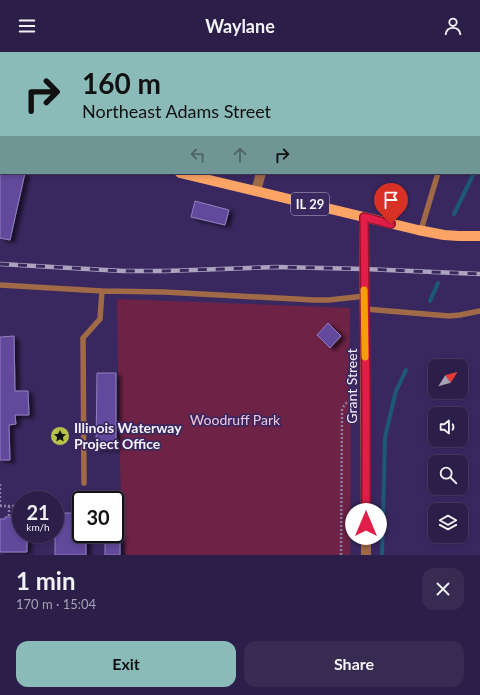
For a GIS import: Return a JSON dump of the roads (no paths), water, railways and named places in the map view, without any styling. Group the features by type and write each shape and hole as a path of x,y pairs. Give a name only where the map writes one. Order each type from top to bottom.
{"main road":[{"name":"IL 29","path":"184,174 444,235 480,236"}],"street":[{"path":"256,191 260,174"},
{"name":"Grant Street","path":"364,217 366,555"}],"lane":[{"path":"421,230 438,174"},
{"path":"0,285 314,300 364,296"},
{"path":"84,483 84,338 100,319 102,291"},
{"path":"365,309 449,316 480,311"}],"waterway":[{"path":"454,214 474,174"},
{"path":"430,301 438,283"},
{"path":"382,555 385,437 396,391 406,370"}],"railway":[{"path":"0,264 123,271 277,267 480,274"}],"place":[{"name":"Illinois Waterway Project Office","path":"60,436"}],"park label":[{"name":"Woodruff Park","path":"235,420"}]}
